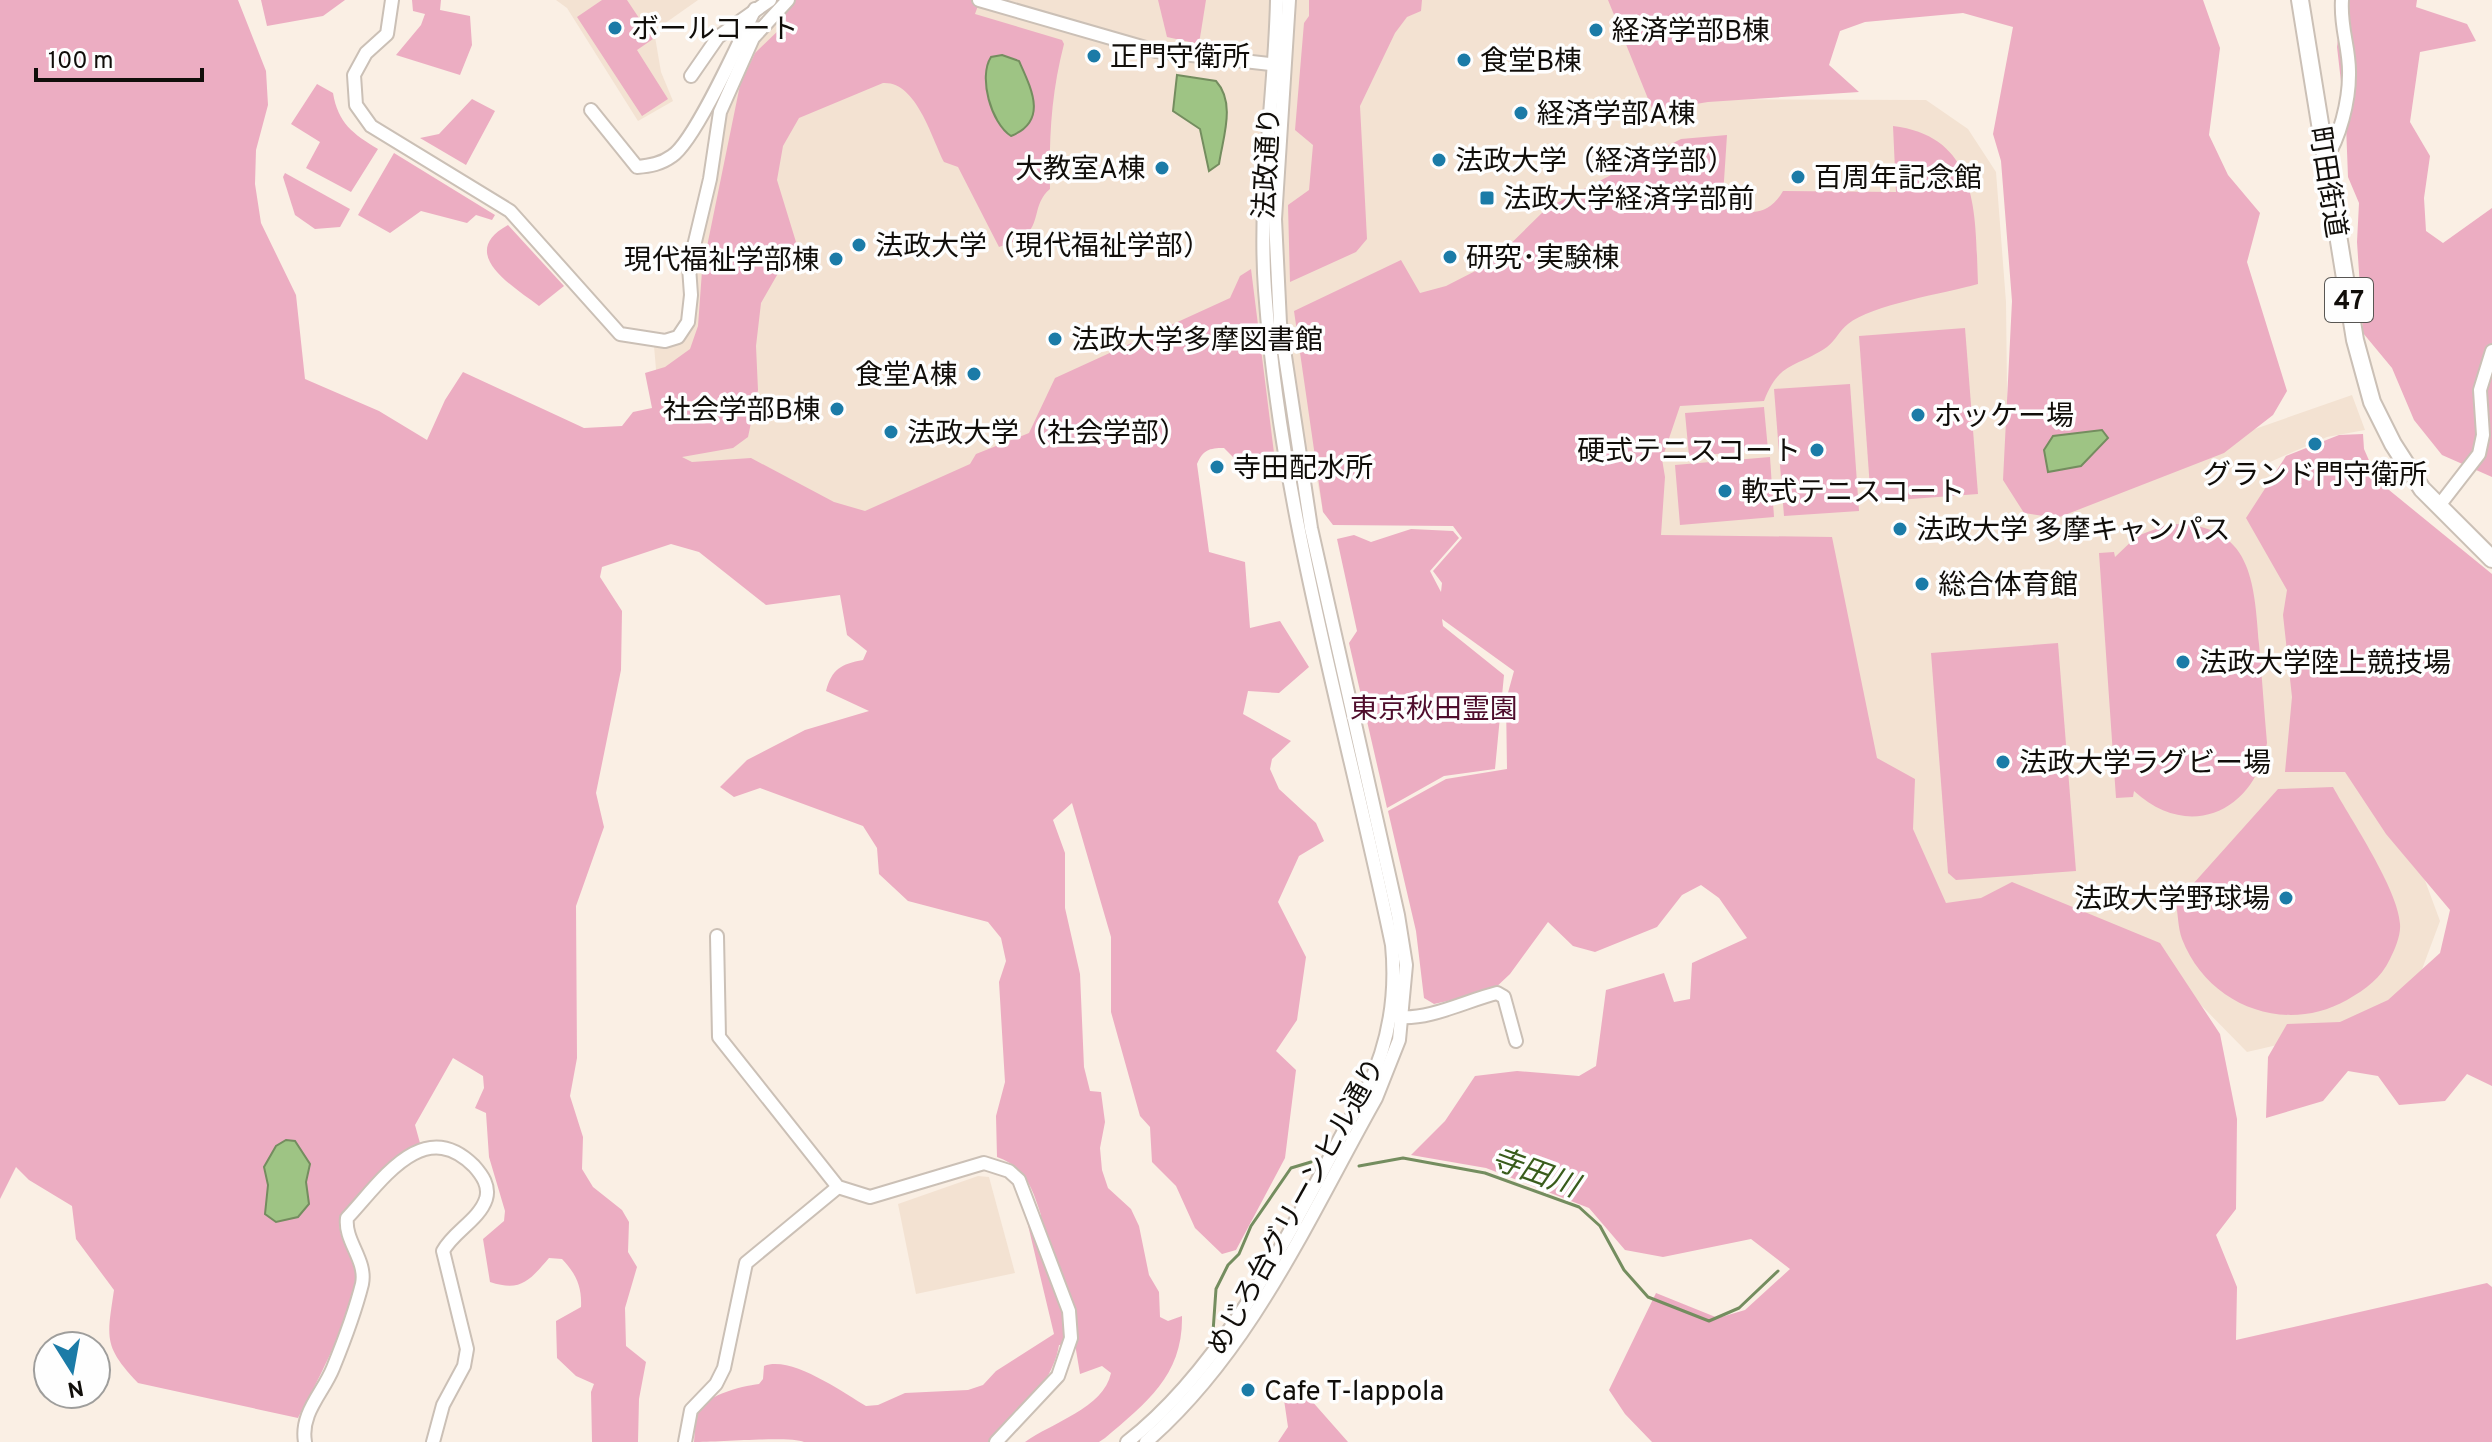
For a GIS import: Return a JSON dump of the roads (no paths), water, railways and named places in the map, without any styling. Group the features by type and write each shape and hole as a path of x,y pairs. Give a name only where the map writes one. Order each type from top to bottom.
{"main road":[{"name":"町田街道","path":"2300,0 2364,378 2393,444 2438,507 2492,559"}],"street":[{"path":"392,0 387,34 356,67 353,91 360,114 371,126 510,211 613,328 625,335 665,341 678,337 687,327 691,295 689,267 708,189 720,112 727,81 755,9"},
{"path":"691,76 718,37 770,0"},
{"path":"591,110 637,167 652,166 675,155 753,38 788,0"},
{"path":"979,0 1156,51 1278,65"},
{"name":"法政通り","path":"1274,325 1277,0"},
{"name":"法政通り","path":"1278,65 1289,0"},
{"path":"2325,160 2333,148 2349,76 2340,26 2342,0"},
{"name":"めじろ台グリーンヒル通り","path":"1146,1442 1210,1377 1254,1315 1376,1098 1392,1063 1403,942 1311,528 1274,325"},
{"path":"2438,507 2479,454 2483,435 2480,390 2492,351"},
{"path":"717,936 719,1037 838,1187 870,1197 984,1163 1009,1171 1019,1180 1069,1311 1071,1338 1058,1376 996,1442"},
{"path":"1397,1017 1425,1017 1453,1004 1497,993 1504,997 1516,1041"},
{"name":"めじろ台グリーンヒル通り","path":"1127,1442 1185,1388 1231,1328 1367,1089 1397,1017"},
{"path":"305,1442 306,1417 333,1369 363,1281 362,1265 347,1228 347,1218 403,1159 435,1147 448,1147 464,1156 482,1175 487,1190 482,1207 443,1251 467,1349 464,1366 443,1405 433,1442"},
{"path":"685,1442 691,1410 716,1384 724,1368 746,1263 838,1187"}],"waterway":[{"name":"寺田川","path":"1359,1166 1403,1158 1485,1173 1579,1207 1600,1226 1624,1270 1648,1297 1709,1321 1739,1308 1778,1271"},
{"name":"寺田川","path":"1213,1332 1216,1289 1228,1265 1239,1254 1251,1226 1291,1168 1311,1162"}],"place":[{"name":"ボールコート","path":"615,28"},
{"name":"経済学部B棟","path":"1596,30"},
{"name":"正門守衛所","path":"1094,56"},
{"name":"食堂B棟","path":"1464,60"},
{"name":"経済学部A棟","path":"1521,113"},
{"name":"法政大学（経済学部）","path":"1439,160"},
{"name":"大教室A棟","path":"1162,168"},
{"name":"百周年記念館","path":"1798,177"},
{"name":"法政大学経済学部前","path":"1487,198"},
{"name":"法政大学（現代福祉学部）","path":"859,245"},
{"name":"研究･実験棟","path":"1450,257"},
{"name":"現代福祉学部棟","path":"836,259"},
{"name":"法政大学多摩図書館","path":"1055,339"},
{"name":"食堂A棟","path":"974,374"},
{"name":"社会学部B棟","path":"837,409"},
{"name":"ホッケー場","path":"1918,415"},
{"name":"法政大学（社会学部）","path":"891,432"},
{"name":"グランド門守衛所","path":"2315,444"},
{"name":"硬式テニスコート","path":"1817,450"},
{"name":"寺田配水所","path":"1217,467"},
{"name":"軟式テニスコート","path":"1725,491"},
{"name":"法政大学 多摩キャンパス","path":"1900,529"},
{"name":"総合体育館","path":"1922,584"},
{"name":"法政大学陸上競技場","path":"2183,662"},
{"name":"法政大学ラグビー場","path":"2003,762"},
{"name":"法政大学野球場","path":"2286,898"},
{"name":"Cafe T-lappola","path":"1248,1390"}],"park label":[{"name":"東京秋田霊園","path":"1434,708"}]}
